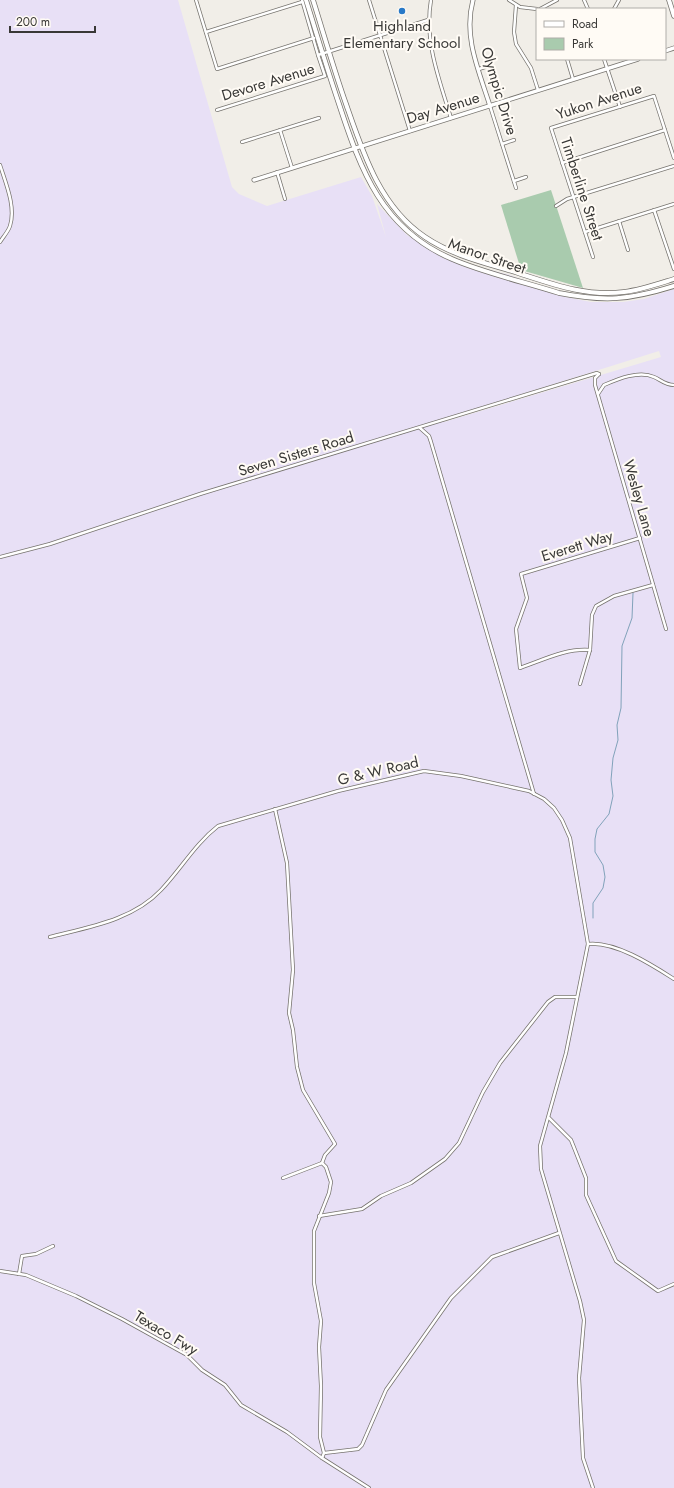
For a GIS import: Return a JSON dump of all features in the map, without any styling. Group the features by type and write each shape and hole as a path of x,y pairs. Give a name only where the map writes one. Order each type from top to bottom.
{"main road":[{"name":"Manor Street","path":"313,0 360,146 382,191 402,218 424,237 456,253 574,290 605,293 625,292 674,279"},
{"path":"669,0 674,16"},
{"name":"Manor Street","path":"303,1 353,148 374,192 396,222 412,236 451,259 559,293 593,299 626,298 674,286"}],"street":[{"path":"196,0 217,68 314,38"},
{"path":"369,0 410,131"},
{"path":"431,0 428,20 432,55 451,118"},
{"name":"Olympic Drive","path":"473,0 469,31 490,106 516,188"},
{"path":"509,0 516,5 525,8 536,9"},
{"path":"545,8 557,0"},
{"path":"206,32 303,1 320,54"},
{"path":"516,5 514,32 516,44 531,68 538,90"},
{"name":"Devore Avenue","path":"217,110 325,76 320,54 428,20"},
{"path":"566,60 573,79"},
{"path":"604,60 620,106"},
{"name":"Day Avenue","path":"254,180 635,60"},
{"path":"479,69 491,66"},
{"name":"Yukon Avenue","path":"551,128 654,96 665,130"},
{"path":"242,142 319,118"},
{"name":"Timberline Street","path":"551,128 593,257"},
{"path":"280,130 292,168"},
{"path":"562,163 665,130 674,158"},
{"path":"502,144 514,140"},
{"path":"0,165 11,207 10,227 0,242"},
{"path":"556,206 574,197 674,166"},
{"path":"277,172 285,199"},
{"path":"514,181 526,177"},
{"path":"585,232 674,204"},
{"path":"654,210 674,269"},
{"path":"619,221 628,250"},
{"name":"Seven Sisters Road","path":"0,557 50,544 200,494 597,373 599,374"},
{"name":"Wesley Lane","path":"599,374 595,378 594,383 666,629"},
{"path":"598,394 604,385 643,374 653,376 667,385 674,385"},
{"path":"420,427 429,436 431,442 534,794"},
{"name":"Everett Way","path":"590,650 582,649 562,653 520,668 516,629 527,598 521,574 640,538"},
{"path":"580,684 590,650 592,615 596,606 614,596 653,585"},
{"name":"G & W Road","path":"50,937 117,918 137,910 162,890 206,836 218,826 338,791 424,771 469,777 529,791 544,799 554,808 562,820 570,838 588,944 576,997 566,1053 540,1146 540,1161 559,1233 580,1301 584,1320 579,1378 583,1458 593,1488"},
{"path":"275,809 288,868 293,970 289,1013 293,1030 297,1067 303,1090 335,1144 325,1155 322,1163 283,1178"},
{"path":"588,944 600,943 642,960 674,979"},
{"path":"319,1216 362,1209 381,1196 411,1182 445,1159 459,1143 493,1073 542,1008 555,997 576,997"},
{"path":"549,1118 571,1140 586,1178 586,1195 616,1261 658,1292 674,1284"},
{"path":"322,1163 326,1167 331,1182 329,1193 314,1231 314,1272 321,1322 319,1347 321,1386 320,1437 324,1453 322,1458"},
{"path":"324,1453 358,1449 362,1446 386,1390 445,1305 488,1261 498,1254 559,1233"},
{"path":"19,1274 22,1256 36,1254 54,1246"},
{"name":"Texaco Fwy","path":"0,1271 26,1275 82,1299 187,1355 202,1370 226,1386 241,1405 287,1432 322,1458 369,1488"}],"shaded area":[{"path":"0,0 178,0 232,187 239,194 267,206 361,177 372,196 386,237 377,204 407,235 451,260 510,275 566,297 591,302 623,302 644,299 674,289 674,1488 0,1488","holes":["659,351 661,357 444,422 443,419"]}],"green space":[{"path":"551,190 583,288 521,270 501,205"}],"waterway":[{"path":"593,918 593,903 603,888 605,877 603,865 595,852 595,839 597,829 609,814 613,796 611,780 613,758 618,740 617,725 621,708 622,646 632,618 633,593"}],"place":[{"name":"Highland Elementary School","path":"402,11"}]}
